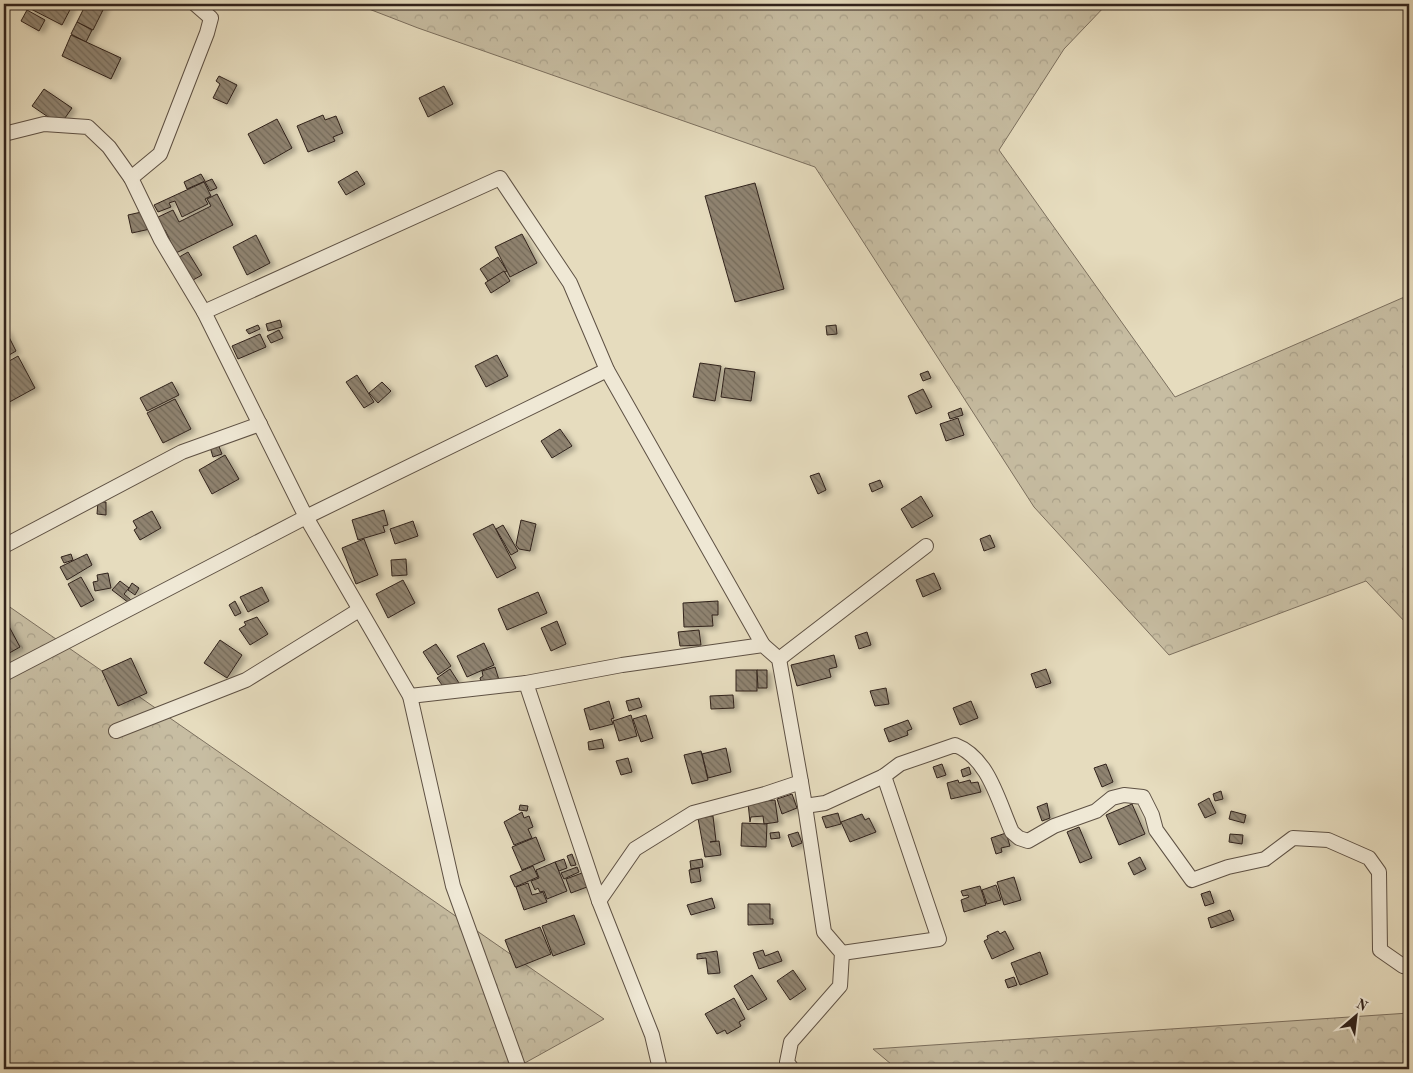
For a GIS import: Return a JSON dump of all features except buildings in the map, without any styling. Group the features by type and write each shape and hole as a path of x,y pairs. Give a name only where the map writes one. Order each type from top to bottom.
{"street":[{"path":"131,178 160,154 207,33 211,18 195,4"},
{"path":"4,134 44,124 88,127 109,147 131,178 161,240 204,312 306,517 410,696 453,886 519,1069"},
{"path":"204,312 500,178 570,283 607,370 763,645 779,659 805,806 824,932 842,953 840,986 791,1042 787,1062 792,1069"},
{"path":"4,674 306,517 607,370"},
{"path":"4,546 182,452 260,424"},
{"path":"779,659 926,546"},
{"path":"116,731 246,680 359,610"},
{"path":"410,696 526,683 622,665 763,645"},
{"path":"526,683 599,901 652,1035 660,1069"},
{"path":"805,806 825,803 884,776 900,764 955,745 967,750 983,768 1012,832 1019,838 1028,841 1054,826 1096,811 1112,798 1124,795 1143,797 1152,815 1156,830 1192,880 1228,867 1265,859 1293,838 1328,840 1369,858 1379,872 1380,950 1403,966 1409,967"},
{"path":"842,953 940,939 884,776"},
{"path":"599,901 634,849 693,813 765,794 800,782"}],"green space":[{"path":"356,4 1107,4 1064,49 999,150 1175,397 1409,295 1409,626 1366,581 1169,655 1034,507 815,167 418,28"},
{"path":"4,603 604,1019 514,1069 4,1069"},
{"path":"1409,1013 1409,1069 897,1069 873,1049"}]}
